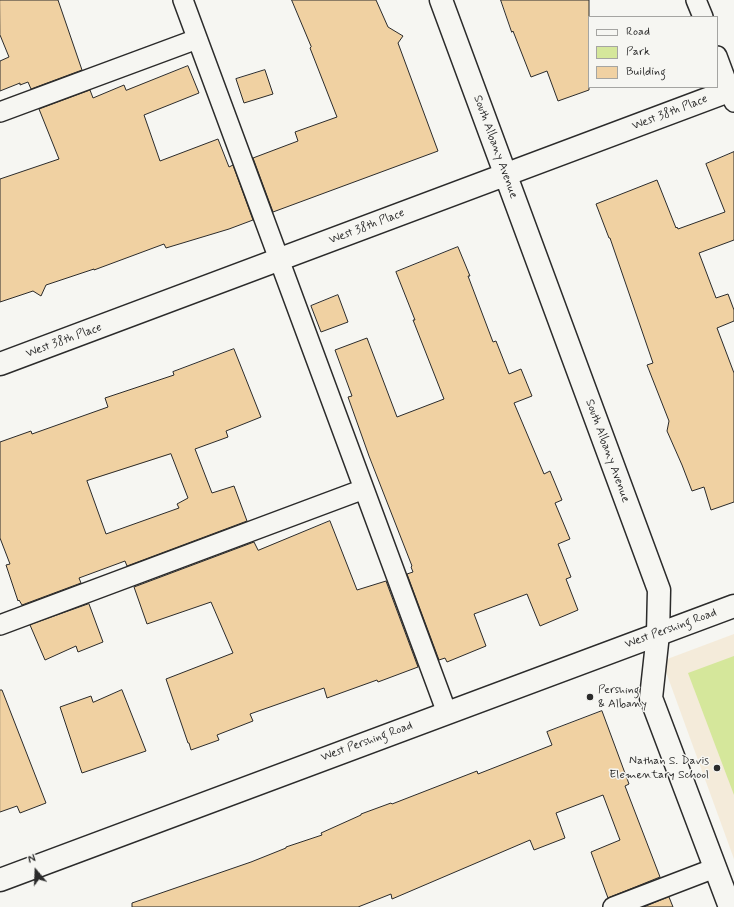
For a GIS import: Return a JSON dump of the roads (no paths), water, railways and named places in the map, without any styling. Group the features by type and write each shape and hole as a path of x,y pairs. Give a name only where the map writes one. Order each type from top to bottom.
{"street":[{"name":"South Albany Avenue","path":"441,0 659,590 658,634 651,698 730,907"},
{"name":"West 38th Place","path":"0,364 505,176 733,94"},
{"name":"West Pershing Road","path":"0,880 734,606"}],"lane":[{"path":"183,0 447,712"},
{"path":"696,0 702,16"},
{"path":"0,112 197,39"},
{"path":"718,58 733,94"},
{"path":"0,625 364,489"},
{"path":"613,907 715,868"}],"place":[{"name":"Pershing & Albany","path":"590,697"},
{"name":"Nathan S. Davis Elementary School","path":"717,768"}]}
